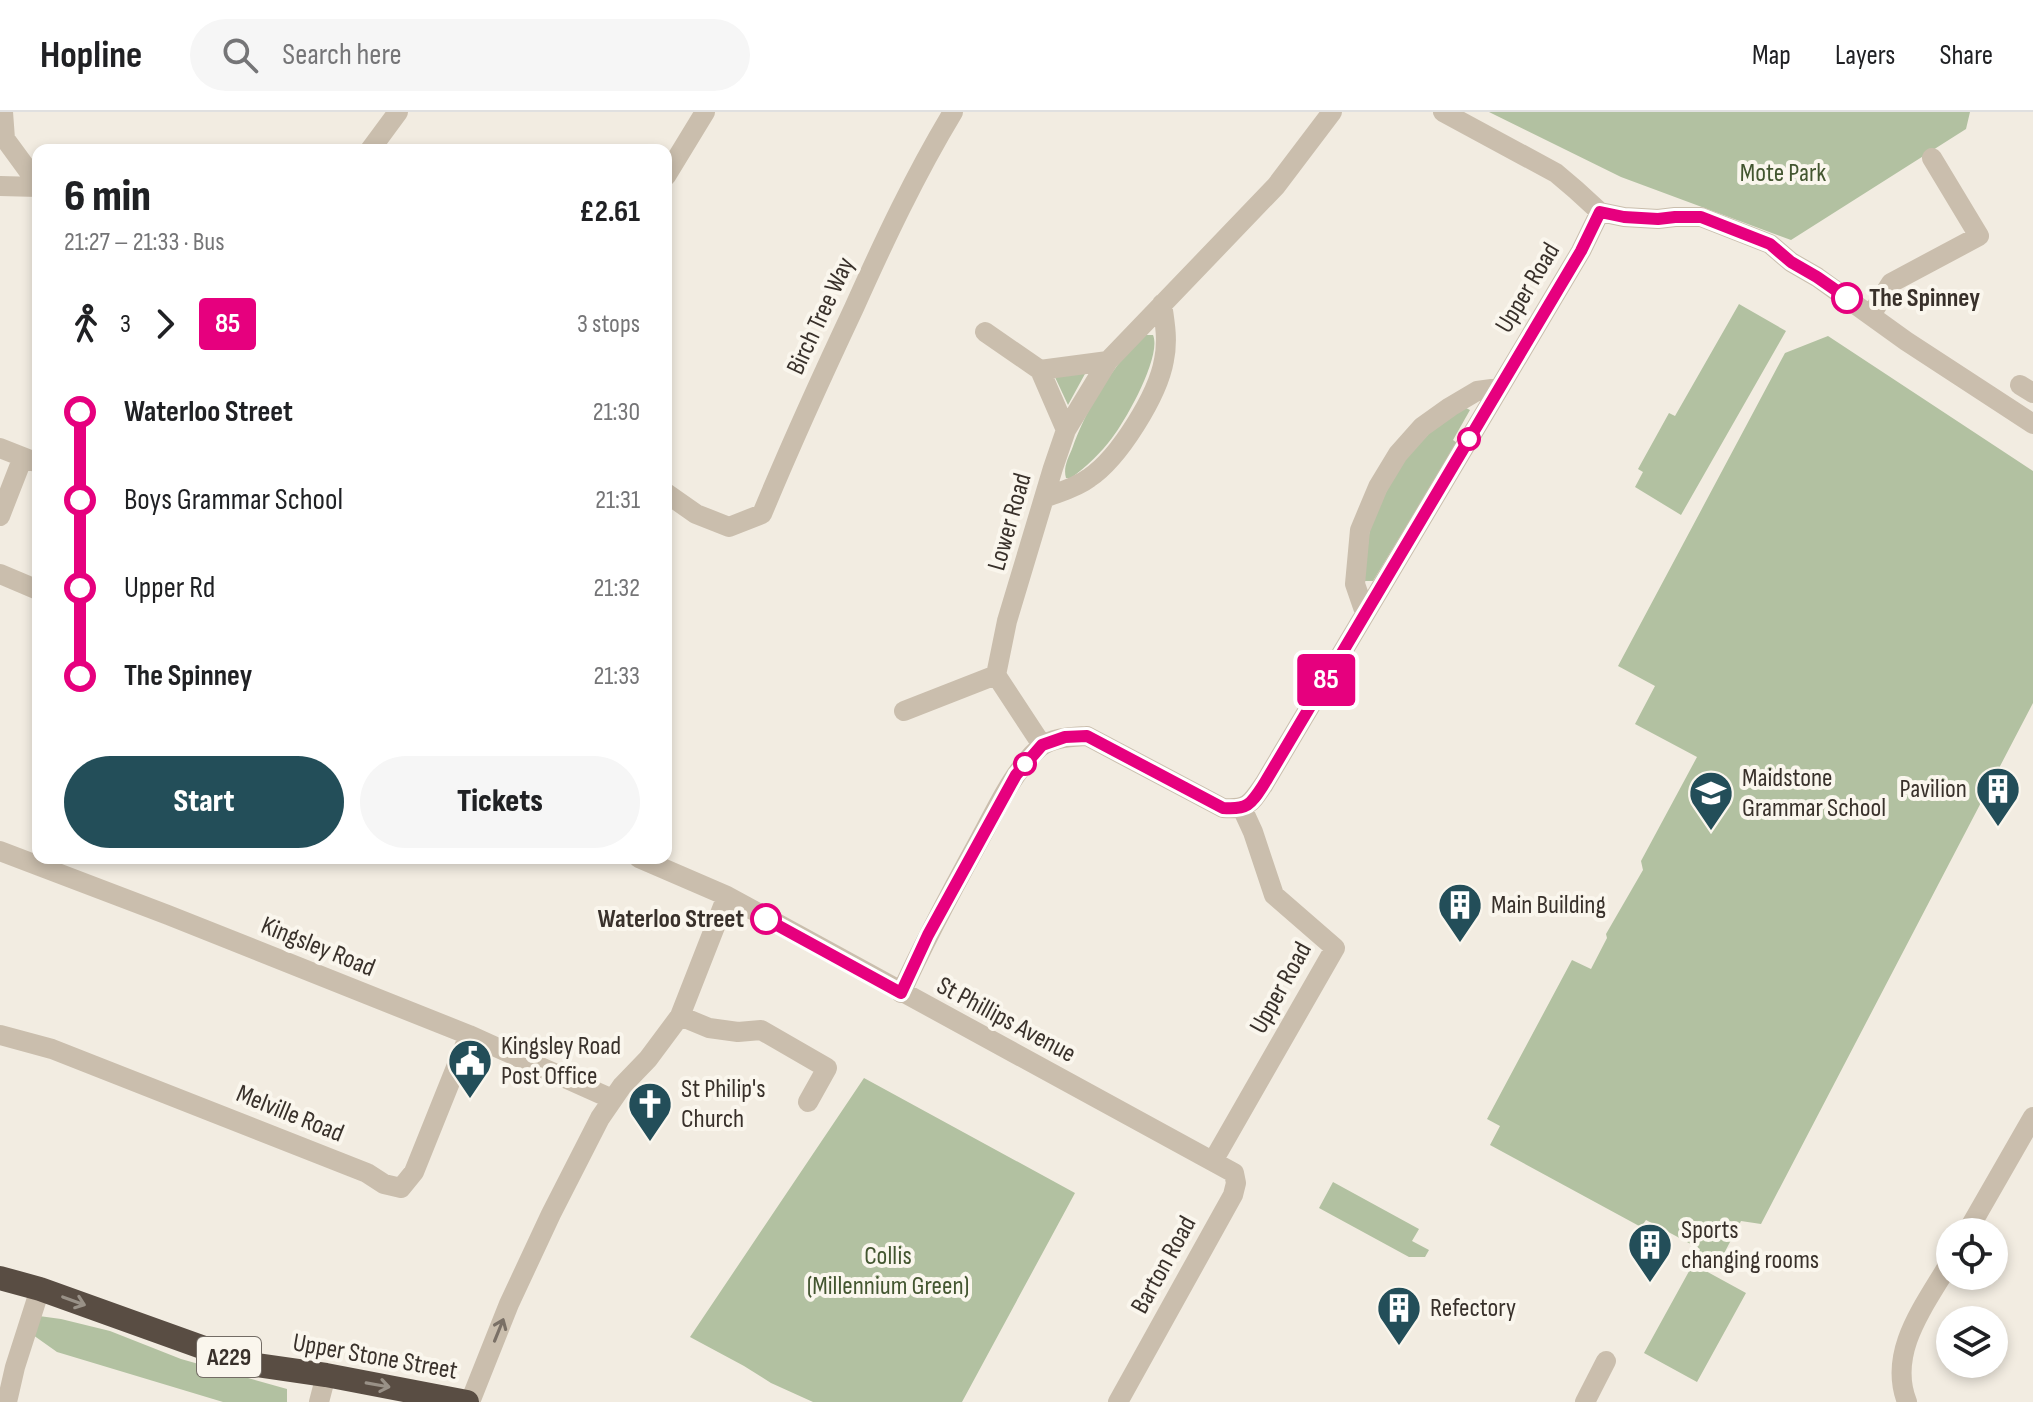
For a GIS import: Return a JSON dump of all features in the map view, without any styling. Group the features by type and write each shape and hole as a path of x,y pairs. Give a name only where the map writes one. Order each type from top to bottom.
{"highway":[{"name":"Upper Stone Street","path":"0,1278 40,1289 249,1364 468,1402"}],"street":[{"path":"3,112 5,139 32,177"},
{"path":"374,144 398,112"},
{"path":"672,166 705,112"},
{"name":"Birch Tree Way","path":"672,497 696,514 729,527 762,514 885,240 926,157 953,112"},
{"name":"Lower Road","path":"996,675 1007,621 1066,430 1108,361 1276,186 1332,112"},
{"path":"1443,112 1556,173 1600,212 1658,219 1701,217 1770,244 1791,262 1906,341 2033,424"},
{"path":"1871,315 1891,283 1979,236 1932,158"},
{"path":"0,186 32,185"},
{"name":"Upper Road","path":"1213,1161 1335,948 1274,895 1242,808 1252,803 1264,784 1581,251 1600,212"},
{"path":"1044,498 1075,486 1095,473 1112,456 1141,415 1164,363 1166,334 1162,304"},
{"path":"985,332 1040,370 1066,430"},
{"path":"1040,370 1108,361"},
{"path":"1365,613 1355,584 1360,530 1378,487 1398,454 1422,427 1477,391 1499,388"},
{"path":"0,448 30,460 0,516"},
{"path":"0,574 32,587"},
{"path":"904,711 996,675 1042,745"},
{"path":"901,993 928,935 1016,775 1042,745 1065,737 1087,736 1223,808 1242,808"},
{"name":"Kingsley Road","path":"0,851 32,863"},
{"name":"Kingsley Road","path":"34,864 469,1035 612,1099"},
{"name":"St Phillips Avenue","path":"653,864 730,898 1213,1161"},
{"path":"468,1402 509,1304 600,1118 680,1016 730,898"},
{"path":"680,1016 709,1028 738,1032 761,1030 827,1068 808,1102"},
{"name":"Melville Road","path":"0,1035 52,1049 367,1173 384,1184 401,1188 414,1172 469,1035"},
{"path":"1975,1218 2033,1117"},
{"name":"Barton Road","path":"1118,1402 1233,1195 1236,1183 1234,1173 1213,1161"},
{"path":"1907,1402 1902,1388 1904,1348 1936,1286"},
{"path":"11,1401 15,1367 40,1289"},
{"path":"1585,1402 1606,1361"},
{"path":"319,1402 326,1375"}],"green space":[{"name":"Mote Park","path":"1489,112 1970,112 1966,129 1791,240 1621,177"},
{"path":"1739,304 1786,331 1681,515 1635,487 1643,472 1638,469 1669,413 1675,416"},
{"path":"1146,335 1153,335 1152,357 1126,417 1098,454 1071,478 1066,478 1068,459 1093,402 1112,372"},
{"path":"1828,336 2033,471 2033,703 1761,1224 1741,1221 1719,1263 1699,1253 1700,1249 1646,1220 1641,1227 1490,1145 1500,1126 1487,1119 1572,960 1591,969 1607,938 1606,934 1643,870 1641,861 1697,757 1635,724 1655,686 1618,666 1785,353"},
{"path":"1086,372 1068,405 1054,375"},
{"path":"1464,407 1470,410 1453,440 1457,443 1373,581 1364,581 1370,526 1398,467 1434,428"},
{"name":"Collis (Millennium Green)","path":"864,1078 1075,1193 962,1402 813,1402 771,1383 690,1337"},
{"path":"1333,1182 1419,1229 1412,1241 1429,1250 1425,1257 1409,1257 1319,1208"},
{"path":"1693,1264 1746,1293 1697,1382 1644,1353"},
{"path":"39,1316 110,1331 181,1359 287,1389 287,1402 223,1402 57,1352 33,1335"}],"bus line":[{"name":"85","path":"766,919 901,993 928,935 1016,775 1042,745 1065,737 1087,736 1223,808 1242,808 1252,803 1581,251 1600,212 1658,219 1701,217 1770,244 1791,262 1847,298"}],"place":[{"name":"The Spinney","path":"1847,298"},
{"name":"Pavilion","path":"1998,828"},
{"name":"Maidstone Grammar School","path":"1711,832"},
{"name":"Waterloo Street","path":"766,919"},
{"name":"Main Building","path":"1460,944"},
{"name":"Kingsley Road Post Office","path":"470,1100"},
{"name":"St Philip's Church","path":"650,1143"},
{"name":"Sports changing rooms","path":"1650,1284"},
{"name":"Refectory","path":"1399,1347"}]}
